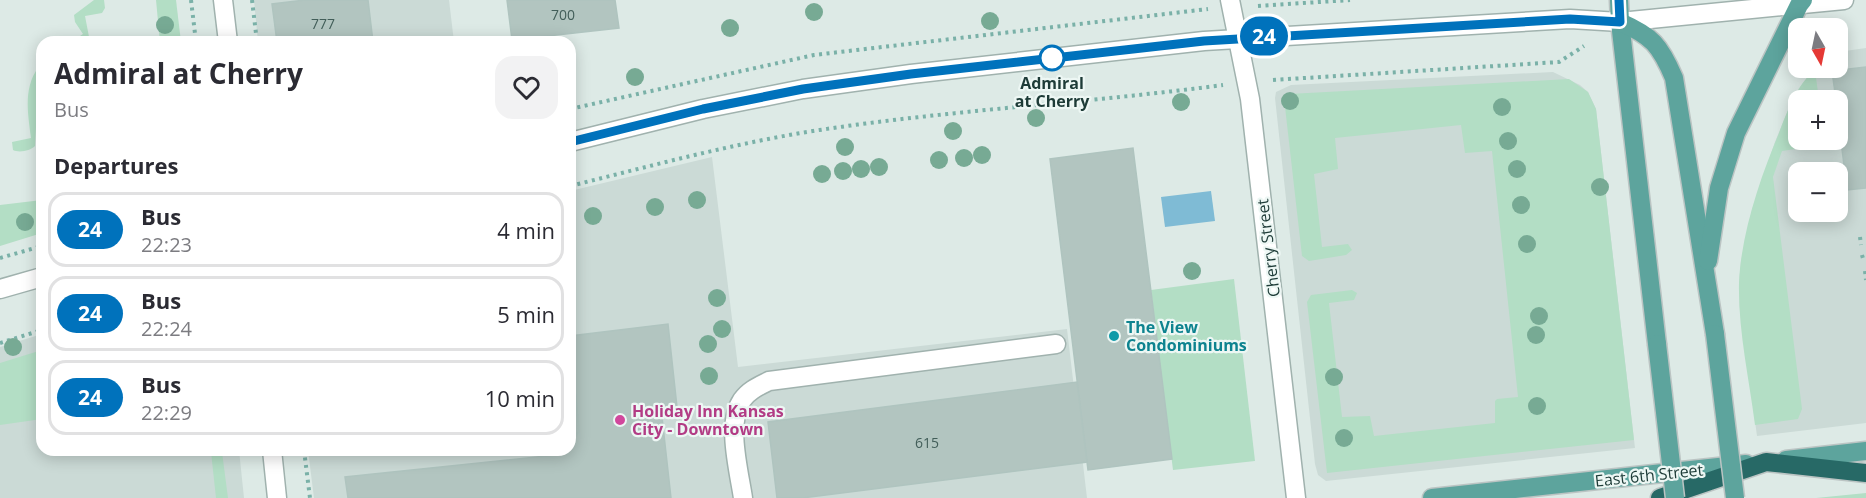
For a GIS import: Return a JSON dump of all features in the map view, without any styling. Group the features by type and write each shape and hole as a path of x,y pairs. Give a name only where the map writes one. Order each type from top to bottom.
{"highway":[{"path":"1660,498 1766,462 1866,473"}],"main road":[{"path":"1619,0 1675,498"},
{"path":"1705,277 1719,188 1736,133 1801,2"},
{"path":"1620,22 1644,33 1656,45 1666,59 1674,78 1715,334 1735,498"},
{"name":"East 6th Street","path":"1432,498 1866,451"}],"street":[{"path":"223,0 227,36"},
{"name":"Cherry Street","path":"1230,0 1251,99 1296,498"},
{"path":"576,141 703,109 803,89 981,66 1238,38 1570,19 1620,22 1801,2 1844,0"},
{"path":"0,289 36,279"},
{"path":"743,498 734,428 736,413 742,399 753,389 770,381 1056,344"},
{"path":"273,456 277,498"}],"path":[{"path":"191,0 195,36"},
{"path":"252,0 256,36"},
{"path":"576,185 715,150 812,131 931,115 1247,82 1559,62 1585,45"},
{"path":"1860,237 1861,245"},
{"path":"0,258 36,248"},
{"path":"1862,255 1864,262"},
{"path":"1865,272 1866,280"},
{"path":"0,343 36,332"},
{"path":"305,456 310,498"}],"shaded area":[{"path":"254,0 449,0 453,36 257,36"},
{"path":"1866,48 1866,423 1757,436 1740,311 1739,284 1741,261 1752,210 1788,110 1788,150 1848,150 1848,90 1800,90 1808,78 1848,78 1848,51"},
{"path":"1553,72 1580,85 1588,92 1596,109 1635,448 1326,481 1318,475 1315,464 1276,92 1291,85"},
{"path":"712,157 738,367 1067,329 1087,498 314,498 309,456 576,456 576,190"},
{"path":"36,336 36,456 240,456 244,498 0,498 0,347"}],"green space":[{"path":"94,0 104,0 105,8 102,13 85,16 89,36 80,36 83,34 75,22 74,15"},
{"path":"156,0 176,0 180,36 159,36"},
{"path":"36,71 35,146 27,150 15,151 12,142 31,138 28,99 31,80"},
{"path":"1807,78 1816,78 1818,90 1799,90"},
{"path":"1569,79 1588,92 1596,109 1634,440 1327,473 1307,302 1311,295 1352,290 1357,293 1354,300 1329,303 1342,417 1370,416 1374,436 1495,423 1495,401 1518,397 1492,151 1465,153 1461,125 1335,138 1338,169 1314,174 1322,247 1348,244 1352,250 1346,255 1309,261 1302,256 1284,98 1289,94"},
{"path":"1788,110 1789,150 1782,151 1773,177 1802,409 1798,419 1755,425 1744,354 1739,283 1743,245 1748,226 1759,187"},
{"path":"36,201 36,235 0,246 0,205"},
{"path":"1234,279 1255,461 1173,470 1151,290"},
{"path":"36,352 36,420 0,425 0,363"},
{"path":"211,456 223,456 228,498 216,498"},
{"path":"1866,493 1866,498 1816,498"}],"water":[{"path":"1211,191 1215,221 1165,227 1161,197"}],"building":[{"path":"305,0 368,0 372,36 276,36 272,4"},
{"path":"507,0 615,0 619,28 548,36 512,36"},
{"path":"1866,67 1866,188 1848,190 1848,162 1844,162 1842,150 1848,150 1848,90 1835,90 1833,78 1848,78 1848,69"},
{"name":"The View Condominiums","path":"1133,148 1172,459 1088,470 1050,159"},
{"name":"Holiday Inn Kansas City - Downtown","path":"668,324 677,407 661,408 671,498 348,498 345,477 546,456 576,456 576,435 579,431 576,399 576,335"},
{"path":"1077,382 1087,462 802,498 777,498 768,422"},
{"path":"576,402 579,431 576,435"}],"bus line":[{"name":"24","path":"576,141 703,109 803,89 1027,60 1238,38 1570,19 1620,22 1619,0"}],"place":[{"name":"Admiral at Cherry","path":"1052,58"},
{"name":"The View Condominiums","path":"1114,336"},
{"name":"Holiday Inn Kansas City - Downtown","path":"620,420"}]}
